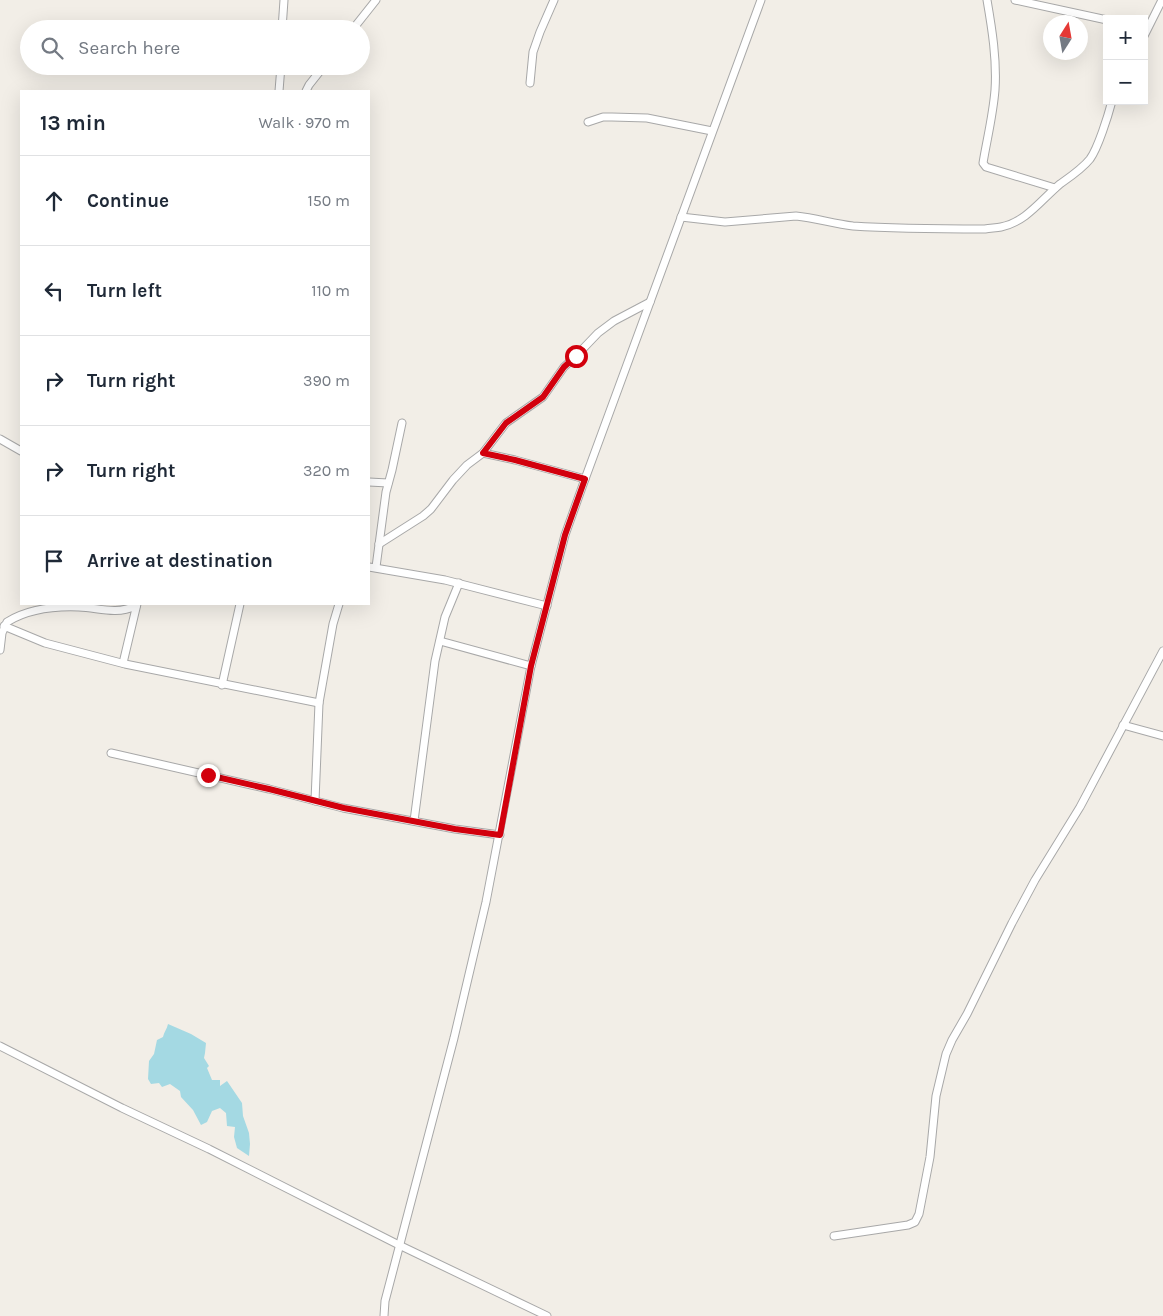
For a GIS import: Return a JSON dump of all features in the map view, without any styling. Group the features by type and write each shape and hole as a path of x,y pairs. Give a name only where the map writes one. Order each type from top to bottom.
{"street":[{"path":"283,20 284,0"},
{"path":"360,20 376,0"},
{"path":"530,83 533,52 554,0"},
{"path":"384,1316 385,1301 399,1244 454,1038 486,902 531,666 565,535 760,0"},
{"path":"987,0 994,59 995,90 983,163 986,167 1055,188"},
{"path":"1015,0 1103,19"},
{"path":"1148,26 1162,0"},
{"path":"279,90 280,75"},
{"path":"306,90 317,75"},
{"path":"681,217 725,222 796,216 856,226 985,229 1002,227 1016,222 1030,212 1055,188 1085,165 1096,147 1111,105"},
{"path":"588,122 612,116 648,118 712,132"},
{"path":"378,544 427,512 467,465 483,453 506,423 543,397 564,367 598,333 622,316 650,302"},
{"path":"402,423 386,492 378,544 372,567 459,583 547,606"},
{"path":"0,439 20,450"},
{"path":"483,453 585,479"},
{"path":"370,482 388,483"},
{"path":"414,821 435,661 446,617 459,583"},
{"path":"123,663 136,605"},
{"path":"0,650 4,626 7,622 36,610 79,607 102,611 116,611 128,609 136,605"},
{"path":"222,684 240,605"},
{"path":"316,801 318,703 333,624 339,605"},
{"path":"4,626 45,643 123,663 318,703"},
{"path":"440,640 531,666"},
{"path":"834,1236 908,1225 915,1222 924,1193 930,1157 936,1096 946,1054 952,1040 1035,880 1080,807 1163,652"},
{"path":"1123,725 1163,736"},
{"path":"111,753 344,808 455,829 500,835"},
{"path":"0,1046 122,1108 547,1316"}],"water":[{"path":"168,1024 206,1043 204,1058 209,1066 207,1068 212,1080 220,1080 220,1086 227,1081 242,1103 243,1116 249,1133 249,1156 237,1148 234,1137 235,1127 227,1126 226,1113 220,1108 212,1111 207,1122 201,1125 193,1110 181,1097 180,1091 170,1084 162,1087 159,1083 151,1084 148,1079 149,1061 154,1054 157,1040 163,1037"}],"route":[{"path":"208,775 344,808 455,829 500,835 531,666 565,535 585,479 483,453 506,423 543,397 564,367 576,356"}]}
